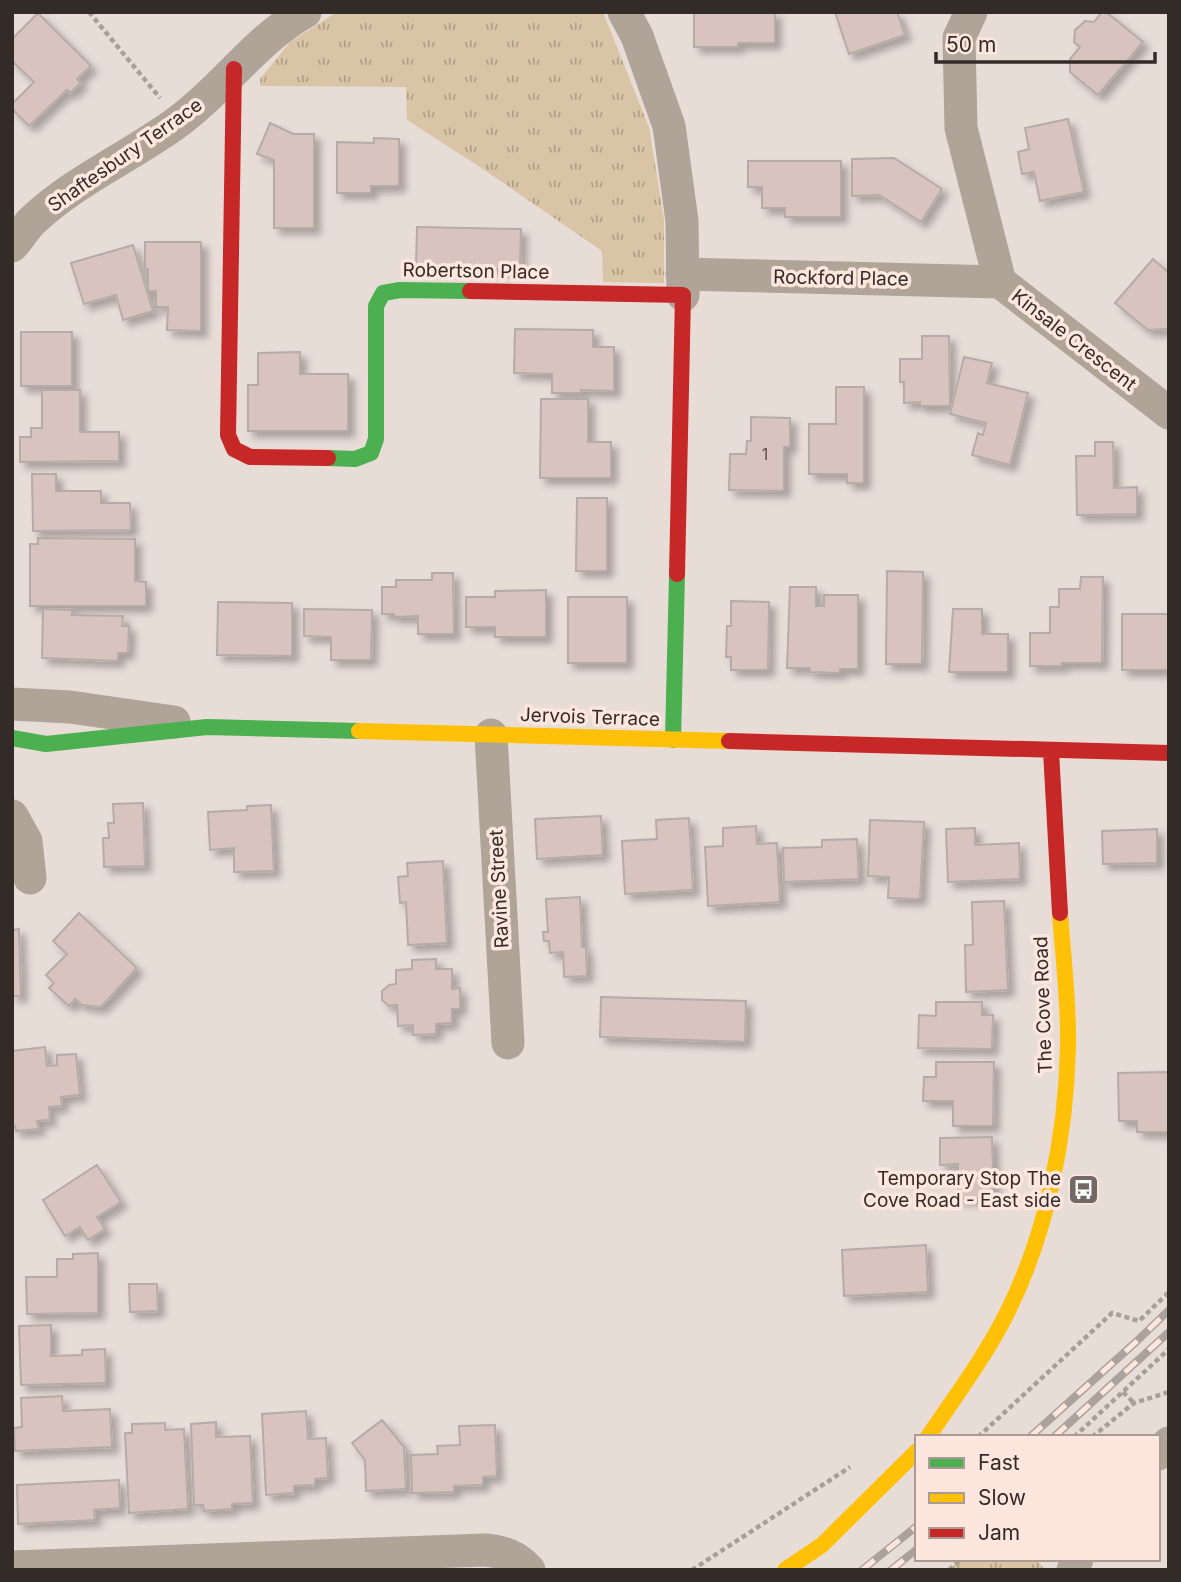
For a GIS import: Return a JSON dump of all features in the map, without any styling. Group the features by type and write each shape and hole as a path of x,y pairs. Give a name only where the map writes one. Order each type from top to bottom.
{"street":[{"name":"Shaftesbury Terrace","path":"12,246 31,222 59,199 179,121 280,26 305,12"},
{"path":"624,12 637,36 669,126 682,221 673,740"},
{"name":"Kinsale Crescent","path":"971,12 959,38 961,128 1000,282 1169,413"},
{"name":"Robertson Place","path":"233,69 228,435 234,449 250,457 355,459 371,453 376,439 376,306 383,293 400,290 682,285"},
{"name":"Rockford Place","path":"682,285 1000,282"},
{"path":"12,704 70,708 207,727"},
{"name":"Jervois Terrace","path":"12,738 46,744 207,727 1169,753"},
{"name":"Ravine Street","path":"491,735 508,1043"},
{"name":"The Cove Road","path":"929,1435 981,1360 1006,1315 1039,1235 1057,1149 1066,1093 1068,1043 1051,751"},
{"path":"12,816 26,841 30,878"},
{"path":"785,1570 822,1545 915,1453"},
{"path":"12,1567 485,1550 504,1552 519,1560 529,1570"}],"path":[{"path":"89,12 179,121"},
{"path":"980,1435 1112,1313 1139,1321 1169,1292"},
{"path":"1076,1435 1169,1349"},
{"path":"1123,1392 1134,1403"},
{"path":"1094,1435 1134,1403 1169,1392"},
{"path":"692,1570 862,1460"}],"green space":[{"path":"337,12 603,12 649,127 664,220 664,283 603,282 602,251 407,120 406,87 260,86 260,79 290,42"},
{"path":"959,1561 1038,1561 1045,1570 949,1570"}],"building":[{"path":"694,12 775,12 775,43 738,43 738,47 694,47"},
{"path":"835,12 897,12 905,35 849,54"},
{"path":"1102,12 1106,12 1143,42 1098,95 1070,72 1070,59 1080,47 1074,42 1075,30 1085,21 1094,22"},
{"path":"38,13 91,66 77,79 81,83 70,93 67,90 29,126 12,109 12,104 34,82 12,61 12,39"},
{"path":"1068,119 1084,192 1040,201 1034,172 1022,174 1018,152 1029,149 1025,128"},
{"path":"270,123 293,134 314,134 314,228 274,228 274,160 257,154"},
{"path":"374,138 399,139 399,186 371,186 371,193 337,193 337,142 374,143"},
{"path":"894,158 942,189 921,222 879,195 852,196 852,159"},
{"path":"748,161 841,161 841,217 785,217 785,208 762,208 762,187 748,187"},
{"path":"417,227 521,229 520,269 416,268"},
{"path":"145,242 201,242 201,331 167,330 168,307 156,307 156,291 148,291"},
{"path":"133,245 153,311 123,320 116,295 84,304 71,263"},
{"path":"1153,259 1169,273 1169,329 1148,330 1115,303"},
{"path":"515,329 593,330 593,347 614,347 614,391 552,393 552,374 514,373"},
{"path":"21,332 72,332 72,386 21,386"},
{"path":"922,336 949,336 950,406 904,403 900,359 922,359"},
{"path":"300,352 300,374 348,374 348,431 248,431 248,385 258,385 258,353"},
{"path":"964,357 992,363 987,383 1028,393 1010,465 972,455 978,433 983,435 986,423 950,414"},
{"path":"836,387 864,387 864,483 847,483 847,474 809,474 809,424 836,424"},
{"path":"42,390 80,390 80,432 119,432 119,461 20,462 20,437 31,437 31,428 42,428"},
{"path":"541,399 588,399 588,442 611,442 611,478 540,478"},
{"path":"751,417 790,418 790,447 784,447 784,491 729,490 730,454 746,454 747,441 751,441"},
{"path":"1095,442 1113,442 1114,488 1137,487 1137,514 1077,515 1076,456 1095,456"},
{"path":"32,474 56,474 56,491 101,491 101,503 130,503 131,530 33,531"},
{"path":"577,498 607,498 607,571 576,571"},
{"path":"38,538 135,539 135,581 146,582 146,606 30,606 30,544 38,544"},
{"path":"887,571 923,572 922,664 886,664"},
{"path":"432,573 453,573 454,634 418,634 418,616 394,617 394,614 382,614 382,587 396,587 396,580 432,580"},
{"path":"1081,577 1103,577 1102,663 1030,666 1030,633 1050,633 1050,607 1059,607 1059,589 1080,589"},
{"path":"790,587 816,587 816,606 824,606 824,595 858,595 858,669 840,669 840,673 810,672 810,668 787,668"},
{"path":"546,590 546,637 495,637 495,627 466,627 466,597 495,597 495,591"},
{"path":"568,597 627,597 627,663 568,663"},
{"path":"731,601 769,602 768,670 731,670 731,657 726,657 727,626 731,626"},
{"path":"218,602 292,603 292,656 217,655"},
{"path":"43,609 72,610 72,615 123,616 122,626 129,626 128,653 118,653 118,661 42,658"},
{"path":"304,609 372,610 371,660 331,660 331,637 304,636"},
{"path":"953,609 982,609 982,634 1008,634 1008,672 949,672"},
{"path":"1122,614 1169,614 1169,670 1122,670"},
{"path":"143,803 145,866 104,867 103,838 109,838 108,823 114,823 113,804"},
{"path":"271,805 274,871 234,872 234,848 210,850 208,812 247,810 247,806"},
{"path":"601,816 603,855 537,859 535,819"},
{"path":"689,818 693,890 625,894 622,841 657,839 656,820"},
{"path":"870,820 924,822 920,899 888,898 889,877 868,876"},
{"path":"756,826 757,844 777,843 780,902 708,906 705,847 723,846 723,828"},
{"path":"975,828 975,845 1019,843 1020,879 948,882 946,829"},
{"path":"1157,829 1157,863 1103,864 1102,831"},
{"path":"857,839 859,879 784,882 783,848 822,847 822,840"},
{"path":"443,861 447,943 408,945 406,902 400,903 398,877 408,876 407,863"},
{"path":"580,897 582,947 586,947 587,976 564,977 563,952 550,953 549,941 544,941 543,932 548,932 546,899"},
{"path":"1004,901 1008,990 966,992 965,945 973,945 972,902"},
{"path":"79,913 137,968 101,1007 82,1005 75,999 69,1006 49,988 54,983 46,975 67,954 53,941"},
{"path":"19,929 21,996 12,996 12,930"},
{"path":"436,959 436,969 452,969 452,989 460,988 460,1009 452,1009 452,1023 436,1024 436,1034 413,1035 413,1025 398,1026 397,1005 389,1006 382,1000 382,991 389,985 396,984 396,970 412,969 412,960"},
{"path":"601,997 746,1001 745,1042 600,1037"},
{"path":"936,1002 982,1002 982,1015 993,1015 992,1049 918,1048 919,1015 936,1016"},
{"path":"45,1047 47,1066 57,1065 57,1055 76,1054 80,1095 61,1097 62,1106 49,1107 50,1120 37,1121 39,1129 16,1131 15,1126 12,1126 12,1051"},
{"path":"936,1062 994,1062 993,1126 953,1126 953,1101 923,1101 924,1077 936,1077"},
{"path":"1169,1072 1169,1132 1137,1132 1137,1121 1119,1121 1118,1073"},
{"path":"992,1137 994,1198 958,1199 958,1164 940,1165 940,1138"},
{"path":"97,1165 121,1202 97,1217 105,1229 88,1240 80,1227 65,1236 43,1200"},
{"path":"926,1245 928,1292 844,1296 842,1250"},
{"path":"98,1253 98,1313 27,1314 26,1277 57,1277 57,1259 73,1259 73,1254"},
{"path":"129,1284 157,1284 158,1311 130,1312"},
{"path":"51,1325 51,1356 82,1355 82,1350 105,1349 106,1383 21,1385 19,1326"},
{"path":"62,1396 63,1411 110,1409 112,1447 15,1451 14,1428 22,1427 21,1398"},
{"path":"306,1411 308,1439 326,1438 328,1478 315,1479 315,1485 294,1486 294,1493 266,1495 262,1414"},
{"path":"382,1420 404,1447 406,1489 366,1491 365,1460 352,1443"},
{"path":"216,1422 216,1437 250,1436 253,1503 232,1504 232,1509 204,1511 203,1505 194,1505 191,1424"},
{"path":"165,1423 165,1430 184,1429 188,1509 129,1513 125,1433 132,1433 132,1424"},
{"path":"495,1425 497,1476 483,1477 483,1485 454,1486 454,1492 412,1493 411,1455 438,1454 437,1446 460,1445 459,1426"},
{"path":"119,1480 120,1508 94,1510 95,1520 18,1524 17,1485"}],"railway":[{"path":"1032,1435 1169,1310"},
{"path":"1056,1435 1169,1332"},
{"path":"862,1570 915,1528"},
{"path":"891,1570 915,1551"}],"traffic: fast":[{"path":"328,458 355,459 371,453 376,439 376,306 383,293 400,290 470,291"},
{"path":"673,740 677,574"},
{"path":"12,738 46,744 207,727 359,731"}],"traffic: slow":[{"path":"359,731 729,741"},
{"path":"929,1435 979,1362 1006,1315 1033,1252 1052,1184 1063,1115 1068,1047 1060,913"},
{"path":"785,1570 822,1545 915,1453"}],"traffic: jam":[{"path":"234,69 228,435 234,449 250,457 328,458"},
{"path":"470,291 683,295 677,574"},
{"path":"729,741 1169,753"},
{"path":"1051,751 1060,913"}],"place":[{"name":"Temporary Stop The Cove Road - East side","path":"1084,1189"}]}
